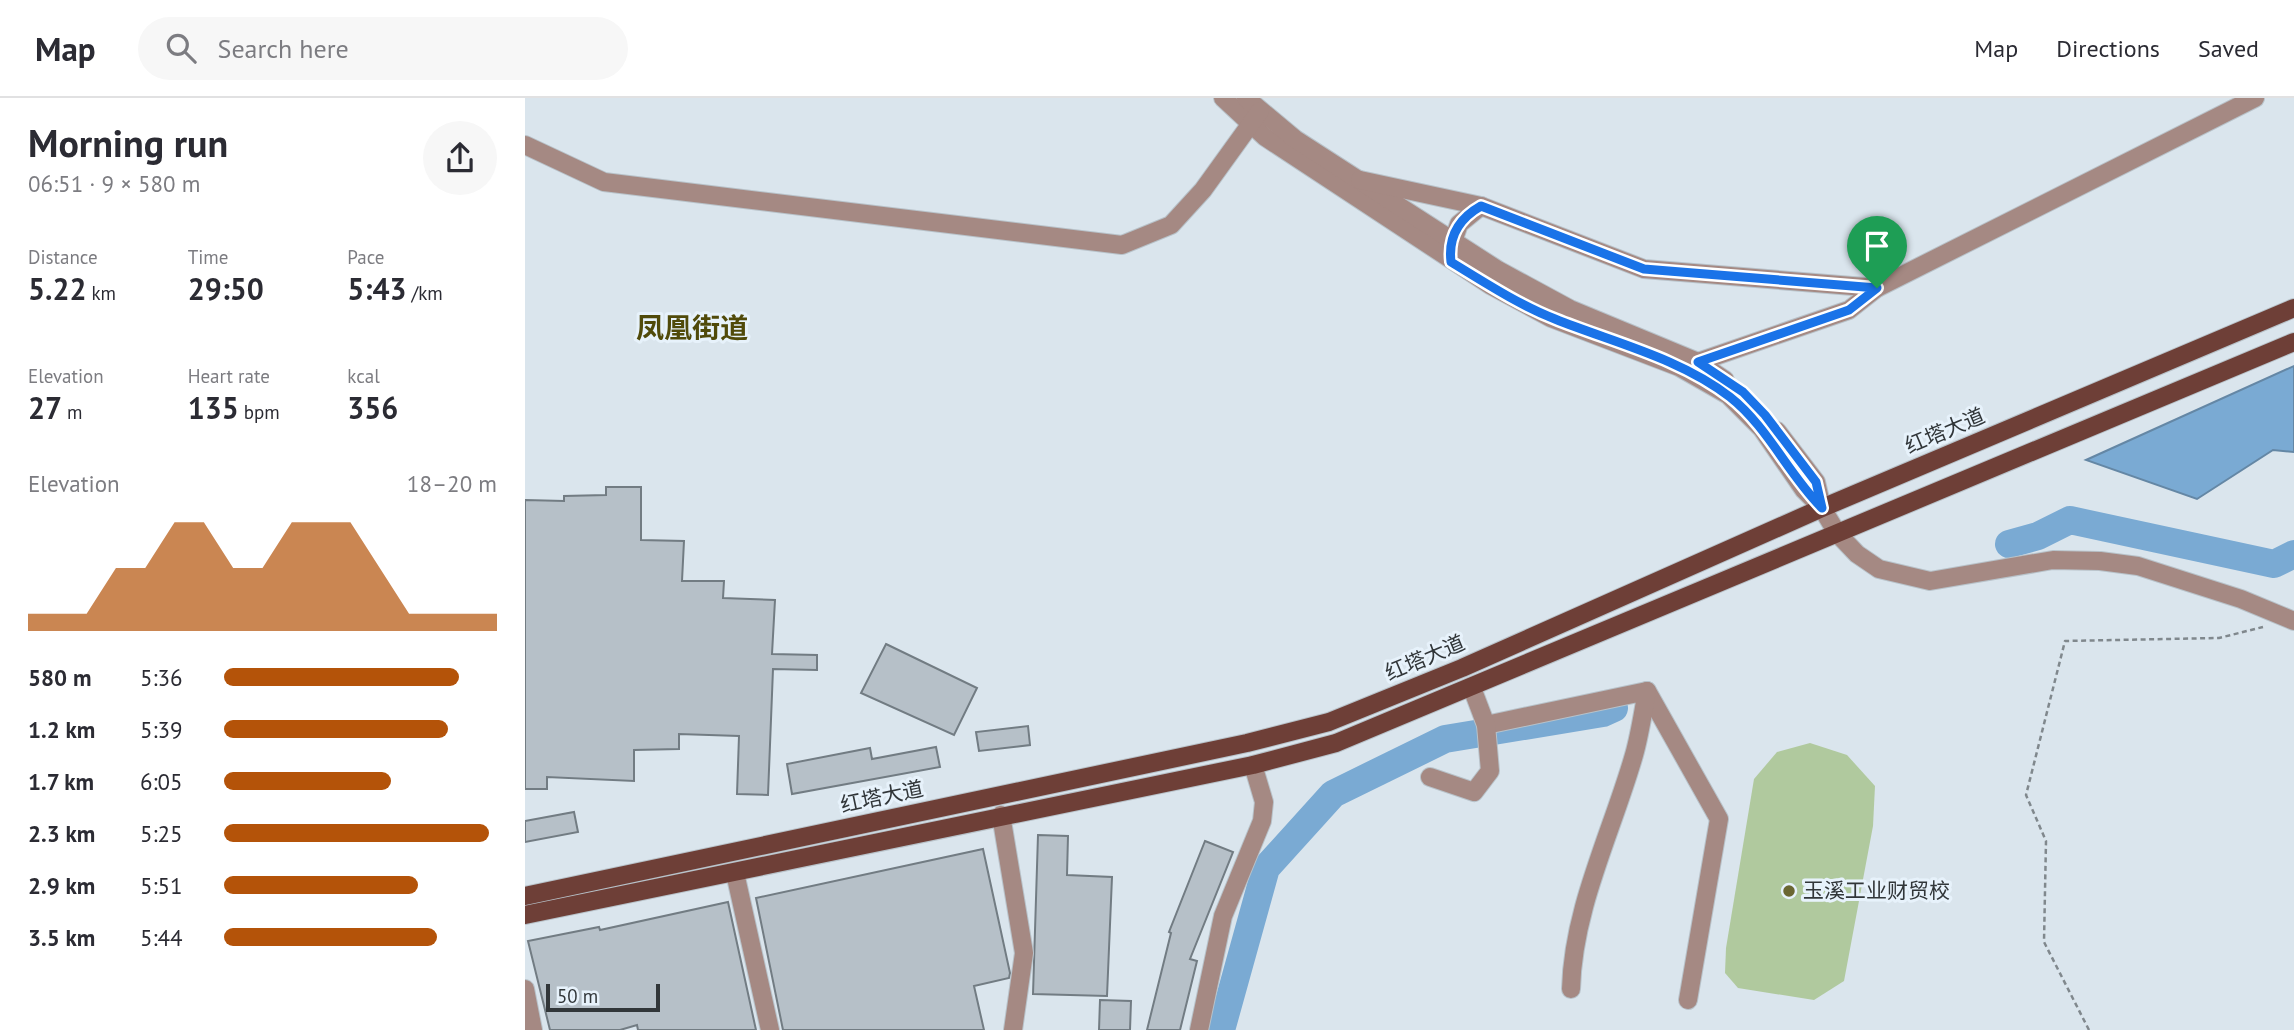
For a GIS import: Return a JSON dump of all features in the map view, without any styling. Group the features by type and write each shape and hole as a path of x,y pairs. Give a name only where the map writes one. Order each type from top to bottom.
{"main road":[{"name":"红塔大道","path":"525,896 1247,743 1329,722 1462,667 1822,508 2294,308"},
{"name":"红塔大道","path":"525,915 1253,765 1336,743 2294,342"}],"street":[{"path":"1223,98 1295,139 1452,242 1570,309 1743,392 1765,415 1816,482 1822,508 1837,533 1857,554 1879,569 1903,578 1930,582 2053,560 2100,561 2138,566 2241,599 2292,621"},
{"path":"1246,98 1255,118 1295,158 1451,262 1551,318 1693,367 1849,310 1877,288 2255,98"},
{"path":"525,145 604,182 1122,245 1171,225 1203,190 1255,118"},
{"path":"1360,180 1481,206 1644,269 1877,288"},
{"path":"1451,262 1452,242 1459,224 1481,206"},
{"path":"1430,776 1474,792 1490,771 1487,733 1472,688"},
{"path":"1487,733 1647,691"},
{"path":"1571,989 1572,960 1597,863 1635,754 1647,691"},
{"path":"1647,691 1719,819 1688,1000"},
{"path":"1199,1030 1223,916 1262,821 1264,802 1253,765"},
{"path":"1001,815 1024,953 1013,1030"},
{"path":"735,873 770,1030"},
{"path":"525,989 533,1030"}],"path":[{"path":"2088,1030 2044,942 2046,841 2026,795 2065,641 2219,638 2292,621"}],"green space":[{"path":"1810,743 1847,755 1875,786 1873,826 1844,981 1814,1000 1738,988 1725,973 1726,948 1754,779 1777,752"}],"water":[{"path":"2294,366 2294,452 2273,450 2197,499 2086,460"}],"building":[{"path":"606,487 641,487 641,540 684,541 682,581 724,581 723,598 775,600 772,654 817,655 817,670 773,669 768,795 737,794 739,736 679,734 679,749 634,750 634,781 547,777 547,789 525,789 525,500 564,501 564,496 606,495"},
{"path":"886,644 977,688 954,735 861,693"},
{"path":"1028,726 1030,745 979,751 976,732"},
{"path":"936,747 940,767 792,794 787,764 870,748 872,759"},
{"path":"574,812 578,832 525,842 525,821"},
{"path":"1038,835 1068,836 1067,875 1112,877 1107,996 1033,994"},
{"path":"1205,841 1233,852 1190,959 1197,961 1180,1030 1147,1030 1171,933 1169,932"},
{"path":"983,849 1010,973 1009,978 974,986 984,1030 783,1030 756,898"},
{"path":"728,902 756,1030 638,1030 637,1025 620,1030 550,1030 528,941 599,927 600,930"},
{"path":"1100,1000 1131,1001 1130,1030 1099,1030"}],"waterway":[{"path":"2009,544 2038,536 2070,520 2274,564 2294,554"},
{"path":"1221,1030 1266,868 1333,794 1445,739 1603,713 1614,708"}],"place":[{"name":"玉溪工业财贸校","path":"1789,891"}],"district":[{"name":"凤凰街道","path":"692,328"}],"route":[{"path":"1481,206 1644,269 1877,288 1849,310 1698,362 1743,392 1765,415 1816,482 1822,508 1804,490 1762,429 1728,395 1679,367 1551,318 1451,262 1450,253 1454,233 1459,224 1481,206"}]}
